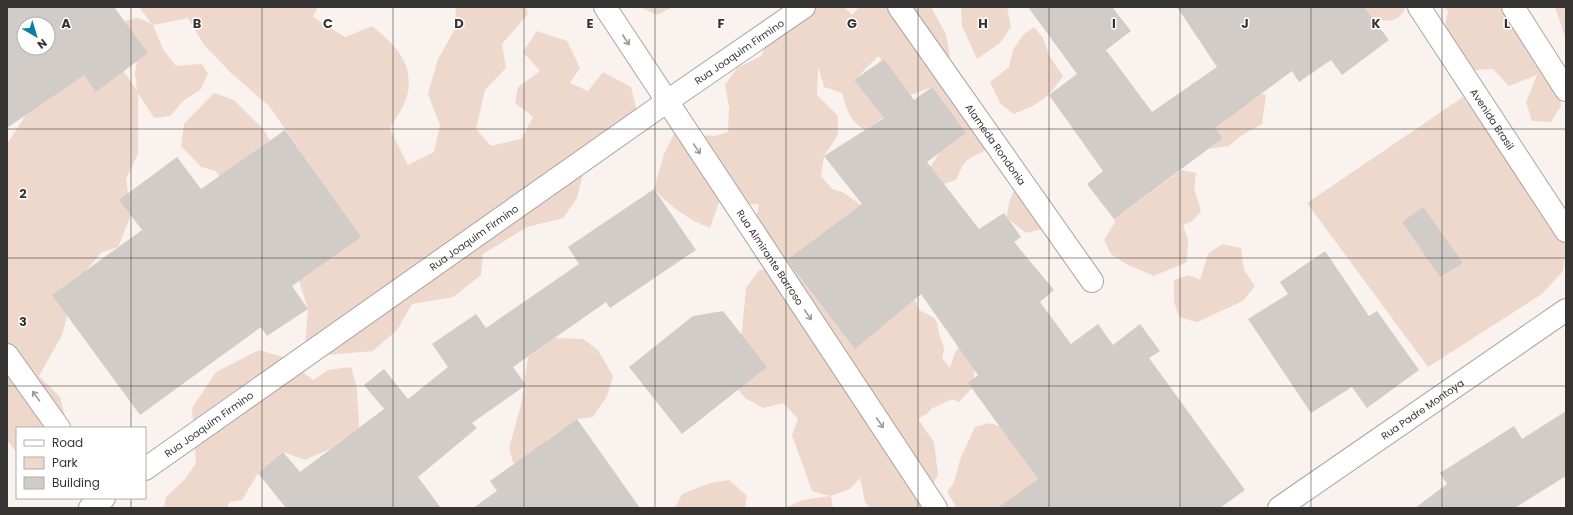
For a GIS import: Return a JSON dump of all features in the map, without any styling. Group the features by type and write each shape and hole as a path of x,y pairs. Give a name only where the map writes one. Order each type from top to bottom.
{"street":[{"name":"Rua Almirante Barroso","path":"605,7 666,102 936,508"},
{"name":"Rua Joaquim Firmino","path":"146,468 666,102 804,7"},
{"name":"Alameda Rondonia","path":"899,7 1092,281"},
{"name":"Avenida Brasil","path":"1419,7 1566,231"},
{"path":"1513,7 1566,90"},
{"name":"Rua Padre Montoya","path":"1279,508 1566,310"},
{"path":"7,355 58,427"},
{"path":"90,508 104,499"},
{"path":"107,499 114,508"}],"green space":[{"path":"139,7 318,7 313,17 345,37 372,26 388,40 406,64 409,84 407,96 402,109 390,129 408,165 434,152 440,125 428,94 438,59 454,31 456,7 526,7 528,14 502,44 506,68 485,90 476,129 491,146 521,139 533,117 515,103 518,87 540,71 523,52 537,31 567,41 580,68 570,83 588,91 603,72 631,87 639,119 587,157 577,198 563,218 527,227 483,254 481,275 453,297 412,304 397,330 373,351 304,357 308,309 299,281 360,237 269,106 231,73 204,45 188,18 153,25 163,49 176,66 202,64 208,74 200,90 183,101 170,116 154,118 138,93 138,154 126,179 131,215 118,247 102,252 76,282 62,335 39,376 60,397 68,427 16,427 16,452 7,440 7,144 29,110 25,56 56,56 56,51 121,67 137,91 135,73 138,54 127,46 125,21 138,18 152,24"},
{"path":"640,7 673,7 657,15"},
{"path":"806,7 844,7 852,15 859,7 931,7 946,34 952,70 992,136 983,152 972,157 966,162 956,180 940,185 927,172 944,146 932,87 910,95 878,56 855,80 884,117 865,130 855,122 849,114 842,93 824,87 818,66 817,95 838,116 838,135 824,156 821,176 832,189 844,193 865,208 909,295 915,300 919,310 933,317 937,322 944,347 942,358 950,368 954,355 959,346 975,369 972,388 959,402 952,399 931,409 928,413 918,419 934,442 938,475 919,508 870,508 865,502 860,478 850,489 831,496 833,508 785,508 803,500 830,496 812,491 792,435 798,419 783,403 763,408 745,398 732,382 742,330 746,288 759,270 788,268 753,231 759,204 741,205 720,199 710,228 694,221 680,212 654,189 664,154 674,134 715,136 728,132 729,107 725,85 737,68 761,56 771,36"},
{"path":"961,7 1007,7 1011,27 1000,43 977,59 962,26"},
{"path":"1352,7 1406,7 1399,17 1387,21 1374,19"},
{"path":"1444,7 1510,7 1561,87 1561,106 1551,122 1532,121 1526,102 1537,75 1509,86 1493,69 1475,70 1463,58 1444,31 1448,11"},
{"path":"1555,7 1566,7 1566,40"},
{"path":"1034,27 1043,38 1049,55 1063,76 1042,100 1030,108 1013,114 1000,103 990,82 1009,67 1013,50 1023,35"},
{"path":"1207,77 1266,95 1262,124 1242,135 1229,146 1208,149 1191,84"},
{"path":"214,93 234,100 264,130 286,170 229,190 216,171 201,167 181,146 184,124"},
{"path":"1463,97 1566,246 1563,271 1542,294 1428,367 1307,203"},
{"path":"1181,170 1196,173 1194,188 1201,211 1192,221 1183,225 1188,240 1187,262 1154,276 1126,264 1111,254 1104,240 1115,222 1114,219"},
{"path":"1029,177 1046,195 1054,226 1026,233 1007,218 1012,194 1019,184"},
{"path":"1222,244 1241,248 1244,270 1255,286 1243,301 1197,322 1179,317 1174,302 1174,280 1189,275 1200,280 1208,254"},
{"path":"554,338 583,339 598,350 613,376 607,396 593,417 577,419 547,440 523,472 513,462 509,448 521,405 528,357"},
{"path":"259,350 283,357 313,380 328,370 351,367 357,388 359,428 330,449 305,460 283,452 258,473 242,500 229,502 227,508 164,508 166,497 185,479 196,463 192,408 216,372"},
{"path":"989,423 1010,429 1039,468 1037,508 957,508 947,492 954,482 961,457 975,427"},
{"path":"729,480 747,496 745,508 675,508 682,494 710,483"}],"building":[{"path":"7,7 114,7 148,53 96,92 84,75 7,128"},
{"path":"1028,7 1112,7 1131,31 1106,50 1152,112 1217,67 1177,7 1364,7 1389,40 1342,75 1331,60 1299,82 1292,71 1215,128 1223,138 1114,219 1087,184 1103,171 1049,95 1077,74"},
{"path":"884,59 914,100 932,87 966,133 927,162 979,229 1004,213 1021,237 1014,242 1054,290 1040,302 1071,344 1098,324 1113,345 1140,324 1160,351 1149,358 1245,490 1220,508 997,508 1038,479 968,383 978,375 921,294 855,349 787,260 862,204 824,156 884,118 854,80"},
{"path":"285,130 361,237 292,286 308,309 267,336 261,327 140,415 52,295 142,230 119,200 177,157 201,189"},
{"path":"654,189 696,250 610,308 606,302 513,367 526,385 472,423 477,428 418,477 441,508 286,508 258,473 283,452 300,472 384,409 364,385 384,369 408,399 448,367 432,344 476,314 486,328 579,264 568,247"},
{"path":"1423,207 1463,263 1440,277 1402,222"},
{"path":"1325,251 1369,316 1377,311 1419,370 1367,408 1352,387 1311,413 1248,319 1288,294 1280,282"},
{"path":"723,311 767,367 682,434 629,367 693,316"},
{"path":"1566,411 1566,476 1515,508 1415,508 1447,484 1440,473 1514,426 1522,439"},
{"path":"577,419 640,508 473,508 497,491 490,481"}]}
